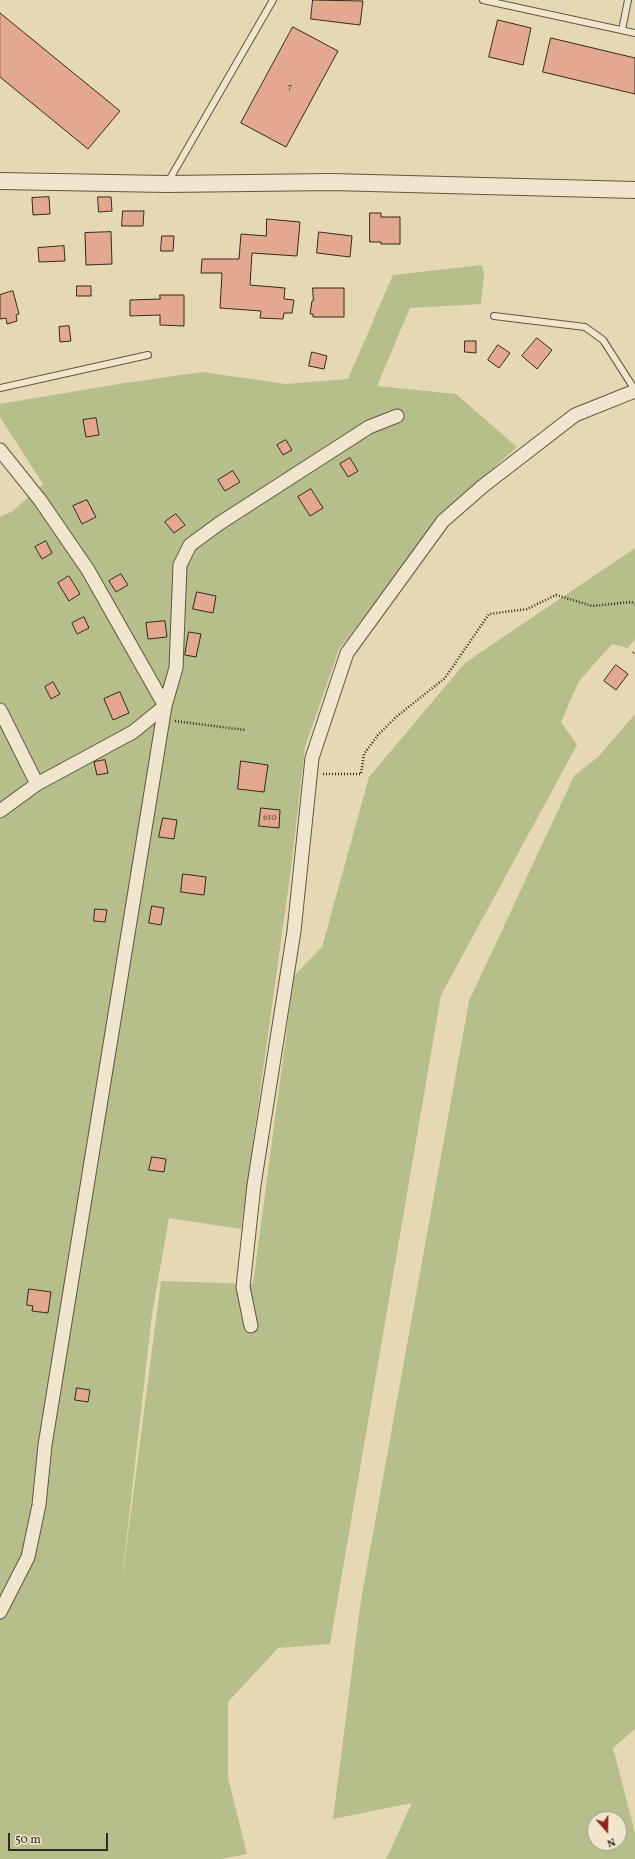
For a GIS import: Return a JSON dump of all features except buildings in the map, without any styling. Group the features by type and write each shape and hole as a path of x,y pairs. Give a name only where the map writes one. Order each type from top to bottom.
{"street":[{"path":"0,181 167,184 332,182 635,190"},
{"path":"251,1326 243,1287 254,1185 294,931 312,758 347,653 443,521 483,486 575,415 635,391"},
{"path":"0,1612 28,1557 39,1505 45,1445 165,706 176,668 180,565 190,545 220,523 369,427 397,416"},
{"path":"0,450 40,500 88,570 165,706"},
{"path":"0,811 37,784 133,732 165,706"},
{"path":"0,710 37,784"}],"lane":[{"path":"167,184 273,0"},
{"path":"483,0 635,33"},
{"path":"622,30 628,0"},
{"path":"494,316 585,327 603,340 635,391"},
{"path":"0,388 148,355"}],"path":[{"path":"311,774 361,774 364,754 378,735 396,717 445,678 489,614 527,609 556,595 592,606 631,602 635,604"},
{"path":"163,720 245,730"}],"green space":[{"path":"482,265 484,274 481,304 410,308 377,386 456,394 517,447 449,507 339,649 305,747 291,869 241,1229 169,1218 152,1314 121,1588 161,1281 253,1284 294,976 322,947 369,777 465,663 635,548 635,639 628,648 612,644 579,681 561,722 577,745 441,995 330,1644 278,1648 228,1702 228,1778 247,1854 221,1859 0,1859 0,517 13,511 43,484 0,417 0,404 202,372 286,384 348,379 393,275"},
{"path":"635,714 635,1729 613,1748 635,1833 635,1859 386,1859 412,1803 333,1819 361,1600 469,1001 574,776 599,756"}]}
